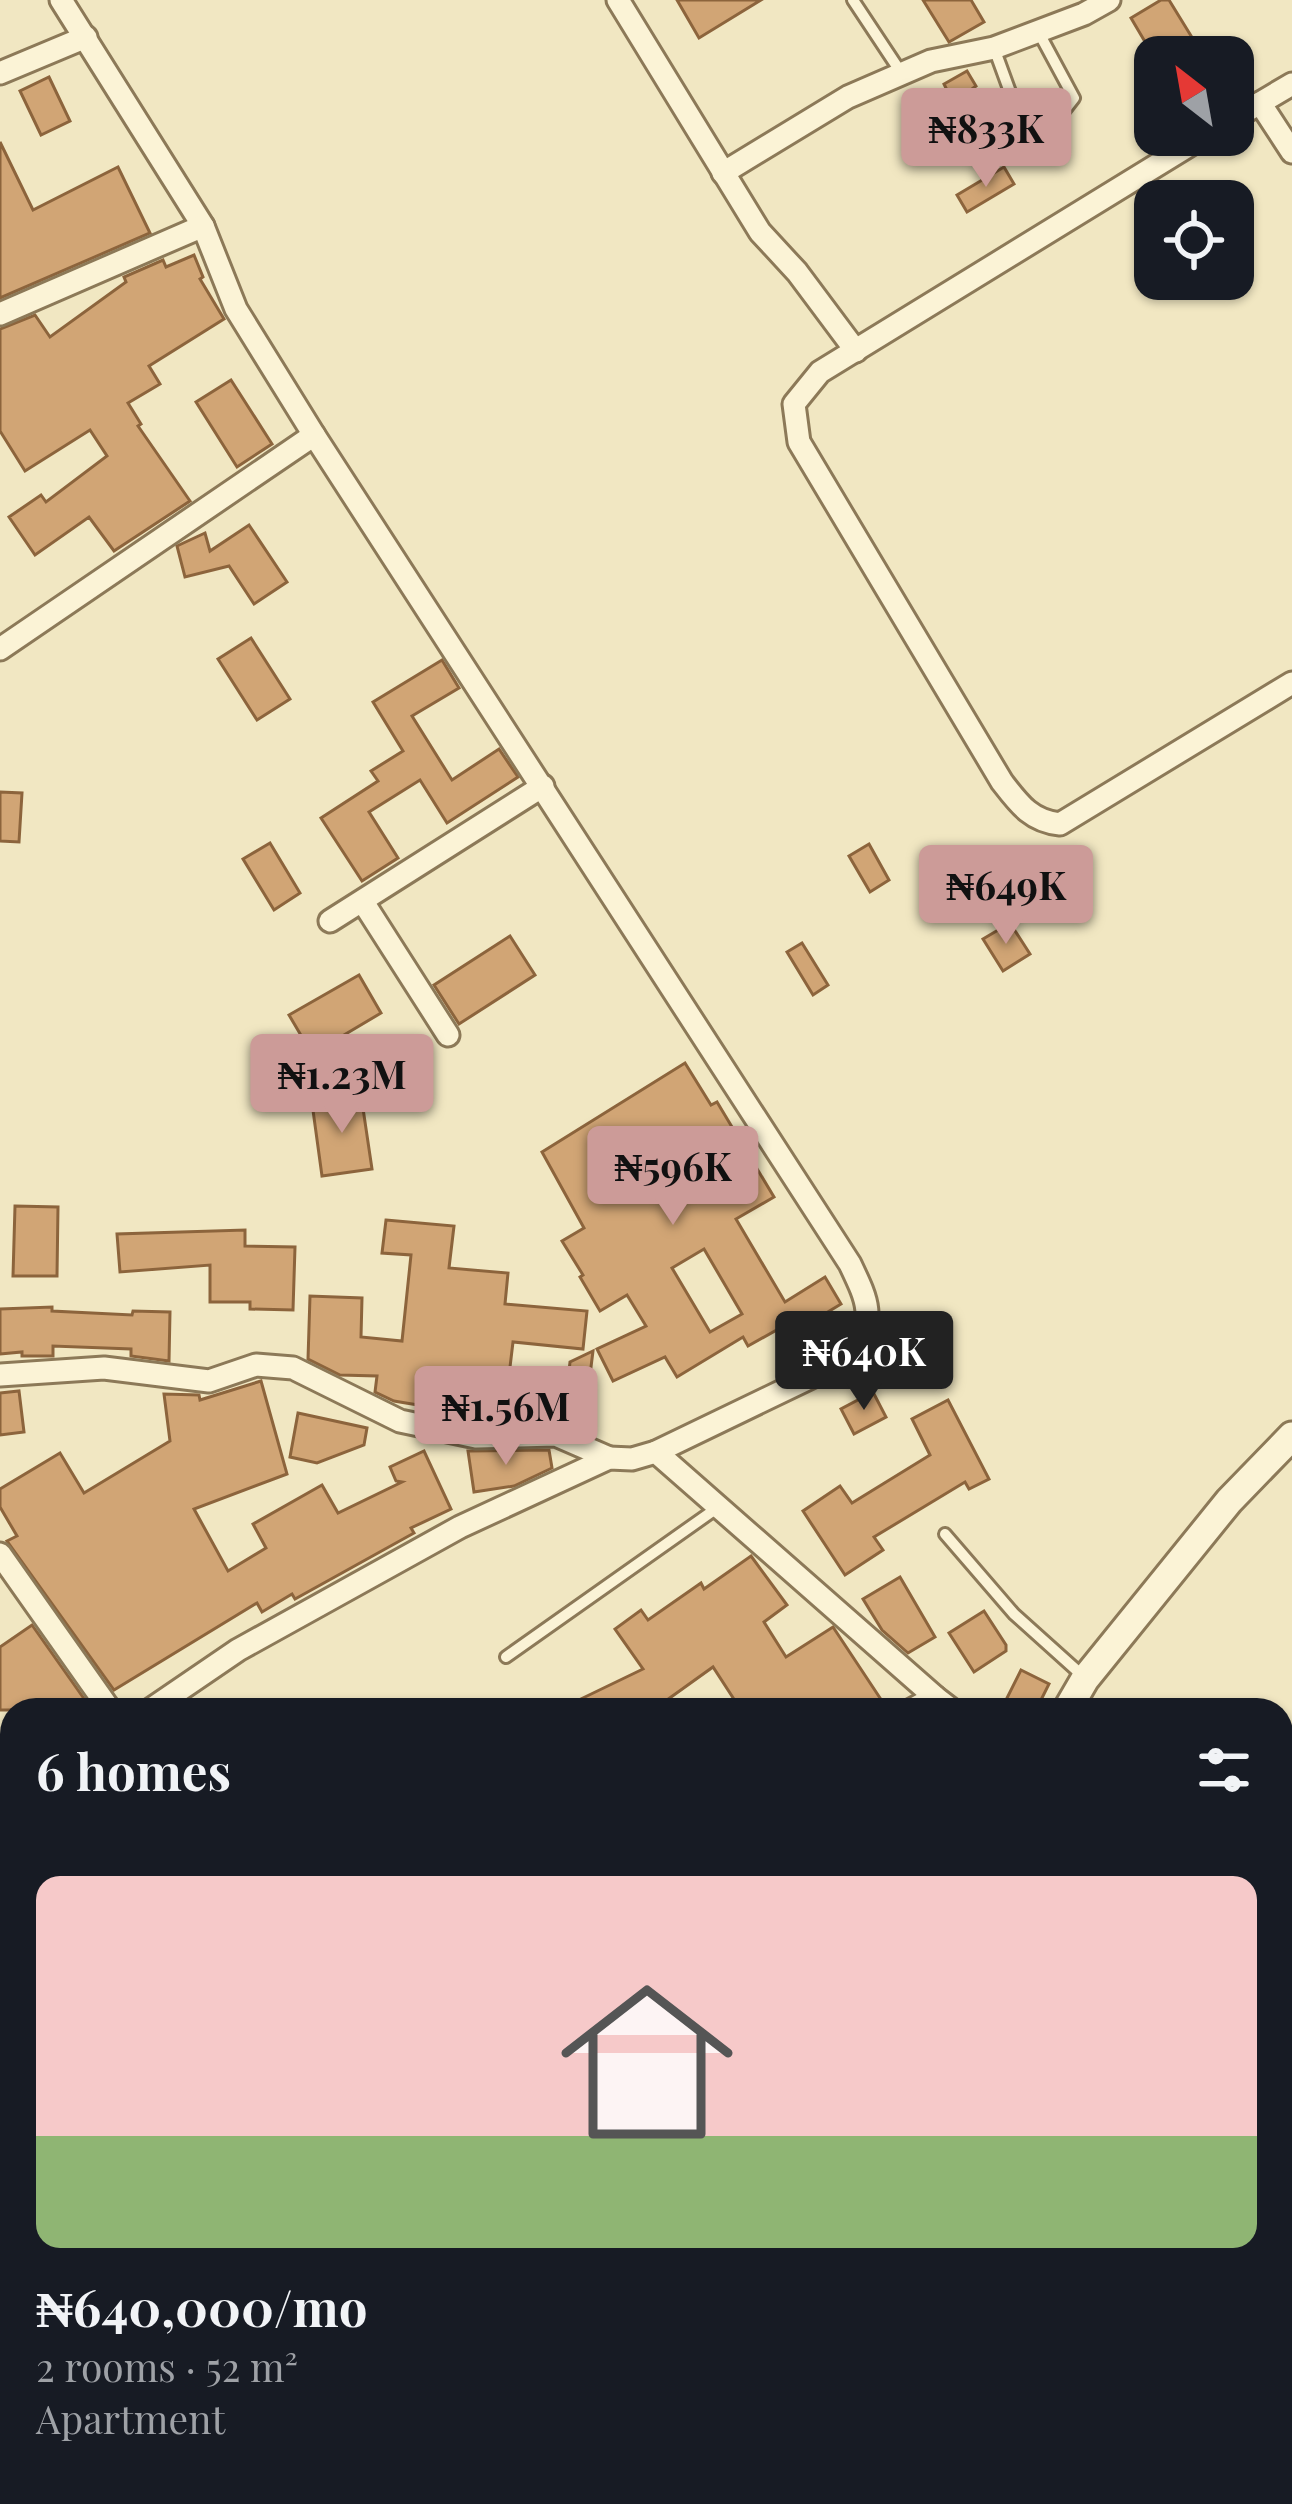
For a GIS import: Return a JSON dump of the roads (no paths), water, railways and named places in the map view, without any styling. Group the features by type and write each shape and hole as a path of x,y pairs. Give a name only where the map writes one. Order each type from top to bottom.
{"street":[{"path":"0,1375 104,1368 209,1382 256,1365 293,1368 400,1421 476,1437 556,1435 609,1458 632,1459 656,1452 855,1356 867,1329 868,1304 850,1264 314,435 236,309 203,226 61,0"},
{"path":"618,0 760,232 856,351"},
{"path":"724,173 848,98 931,62 1038,32 1108,0"},
{"path":"0,73 86,37"},
{"path":"1254,106 1292,83"},
{"path":"1260,103 1292,152"},
{"path":"1172,156 820,371 794,404 799,442 1002,782 1024,811 1045,823 1060,824 1292,683"},
{"path":"0,314 203,226"},
{"path":"0,649 314,435"},
{"path":"330,921 543,786"},
{"path":"363,902 448,1035"},
{"path":"1074,1698 1229,1501 1292,1436"},
{"path":"656,1452 937,1698"},
{"path":"168,1698 238,1650 460,1527 609,1458"},
{"path":"0,1554 102,1698"}],"lane":[{"path":"853,0 902,74"},
{"path":"994,48 1017,110 1039,123 1060,116 1074,98 1038,32"},
{"path":"506,1657 720,1506"},
{"path":"945,1534 1014,1613 1085,1679"}]}
